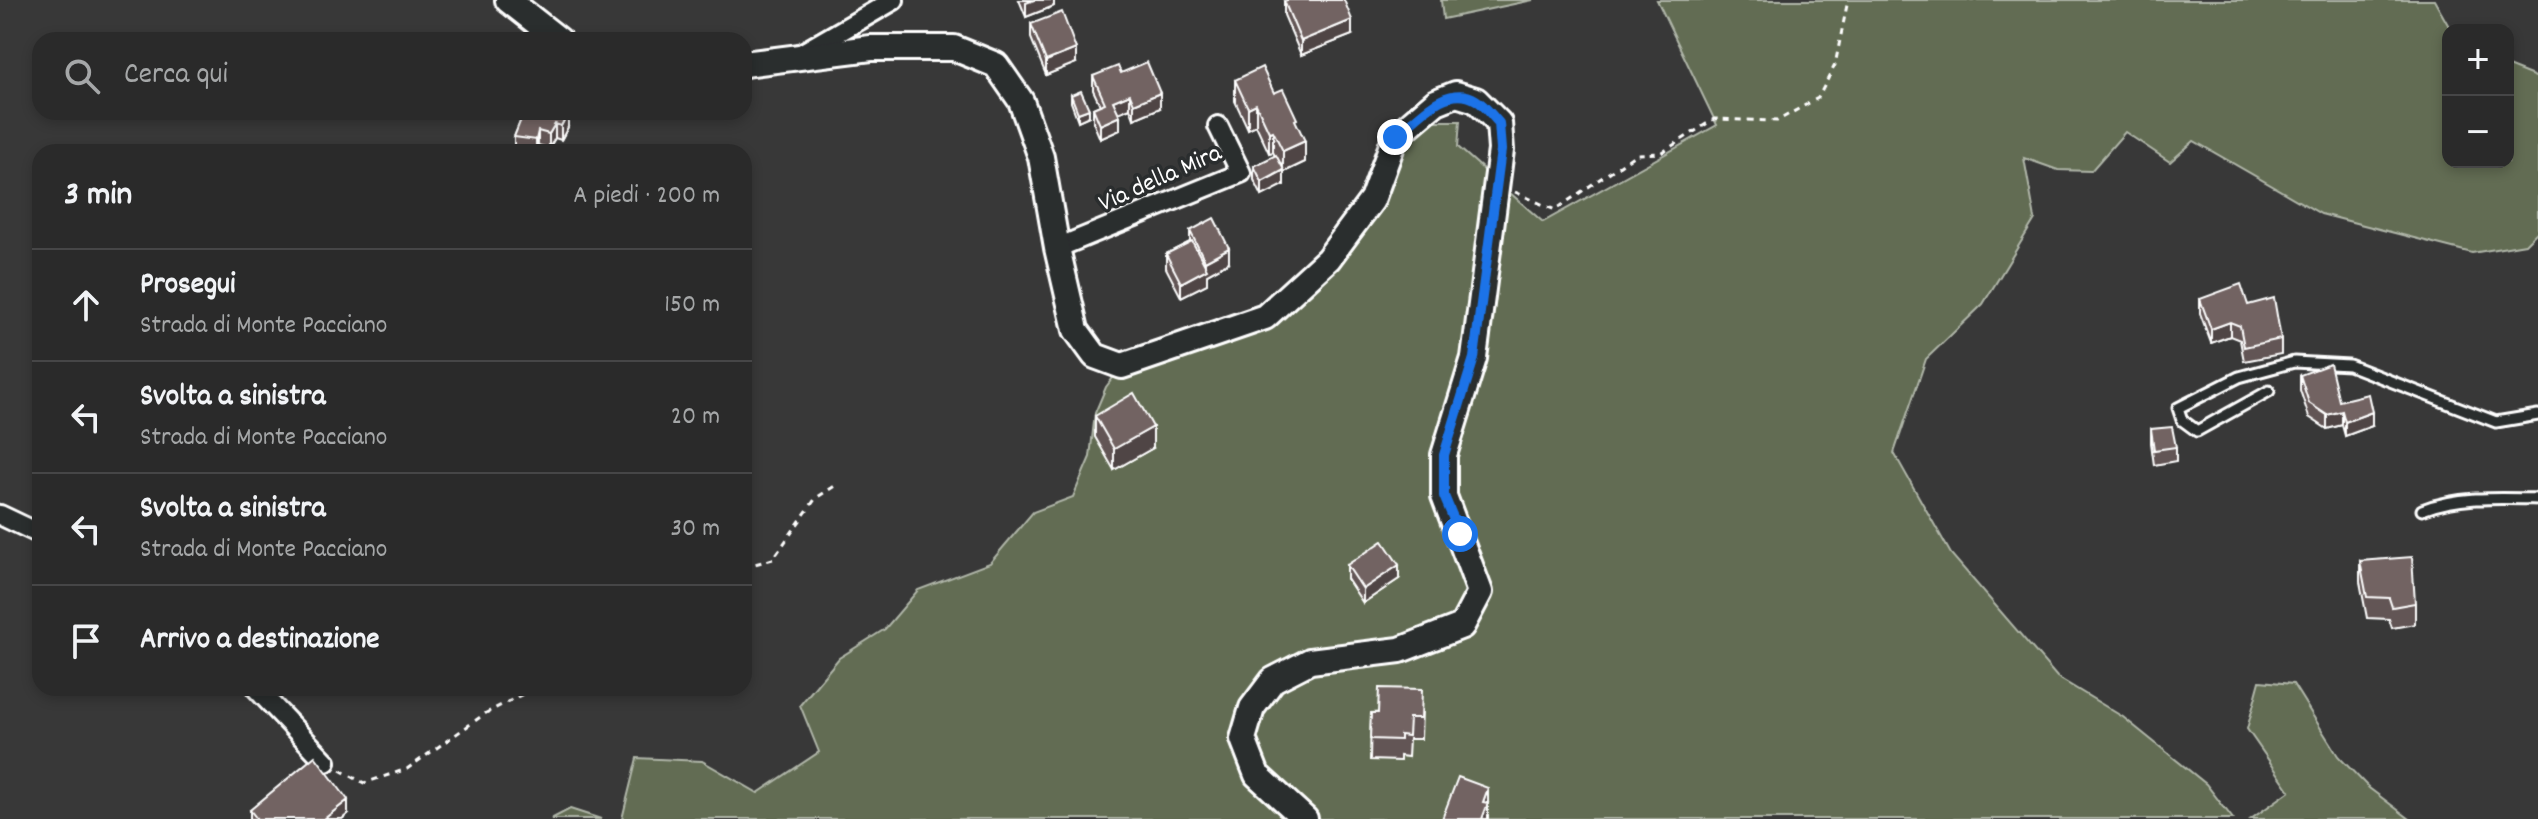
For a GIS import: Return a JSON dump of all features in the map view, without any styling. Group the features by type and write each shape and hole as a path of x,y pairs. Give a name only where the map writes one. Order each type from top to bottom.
{"street":[{"path":"508,0 549,32"},
{"path":"796,57 894,0"},
{"path":"752,63 871,48 954,48 996,65 1021,101 1041,157 1076,330 1095,356 1122,366 1265,317 1328,259 1372,200 1395,137 1436,102 1456,94 1476,100 1499,123 1501,150 1474,358 1444,455 1444,496 1480,592 1462,626 1400,650 1310,661 1273,680 1252,708 1243,739 1257,775 1305,819"},
{"name":"Via della Mira","path":"1057,248 1241,173 1218,126"},
{"path":"0,515 32,530"},
{"path":"264,696 326,762"}],"lane":[{"path":"2269,391 2197,431 2182,420 2178,408 2239,377 2294,362 2349,365 2496,422 2538,415"},
{"path":"2422,510 2442,503 2496,498 2538,499"}],"path":[{"path":"1496,184 1555,210 1636,154 1661,153 1714,119 1777,121 1818,98 1835,65 1848,0"},
{"path":"752,565 773,559 816,498 838,484"},
{"path":"326,762 364,783 407,769 486,713 519,696"}],"green space":[{"path":"1441,0 1533,0 1443,19"},
{"path":"1657,0 2434,0 2448,24 2442,24 2442,168 2514,168 2514,68 2538,78 2538,231 2525,244 2472,253 2321,214 2194,141 2170,162 2125,132 2091,171 2058,170 2024,158 2035,219 1983,304 1926,359 1894,453 1951,554 2057,677 2123,717 2206,784 2233,819 622,819 637,758 702,761 758,793 819,752 800,705 839,658 885,629 918,590 990,563 1033,512 1073,497 1090,457 1095,413 1106,387 1122,366 1265,317 1328,259 1395,137 1426,121 1460,121 1458,147 1543,222 1717,125"},
{"path":"2260,681 2293,684 2338,756 2369,788 2410,819 2251,819 2290,791 2247,729"},
{"path":"570,809 601,819 551,819"}],"building":[{"path":"1344,0 1352,20 1301,41 1284,1"},
{"path":"1062,12 1076,49 1046,61 1031,24"},
{"path":"1147,62 1160,93 1134,104 1130,94 1113,101 1120,116 1100,125 1093,108 1105,103 1093,76 1118,66 1121,73"},
{"path":"1262,67 1274,93 1283,89 1305,141 1283,151 1273,131 1269,132 1256,104 1248,108 1235,80"},
{"path":"1081,91 1089,109 1078,113 1071,95"},
{"path":"521,120 564,120 561,126 555,124 549,134 538,131 536,140 514,137"},
{"path":"1276,155 1284,170 1262,182 1254,166"},
{"path":"1214,218 1229,248 1205,261 1190,231"},
{"path":"1192,241 1207,269 1181,283 1166,254"},
{"path":"2241,284 2248,305 2274,298 2281,339 2244,347 2240,326 2230,322 2211,329 2200,299"},
{"path":"2330,364 2339,401 2368,394 2372,412 2345,422 2342,411 2327,415 2309,403 2300,375"},
{"path":"1134,393 1153,427 1114,449 1095,416"},
{"path":"2172,427 2176,447 2154,450 2151,429"},
{"path":"1383,541 1399,565 1363,589 1347,565"},
{"path":"2412,557 2415,603 2392,607 2389,598 2367,597 2360,561"},
{"path":"1379,688 1422,689 1421,718 1409,718 1408,736 1400,735 1400,740 1370,739 1371,713 1378,713"},
{"path":"315,756 348,800 324,819 257,819 250,810"},
{"path":"1458,777 1488,788 1483,802 1488,803 1482,819 1442,819"}],"route":[{"path":"1395,137 1436,102 1456,94 1476,100 1499,123 1501,150 1474,358 1444,455 1444,496 1460,534"}]}
